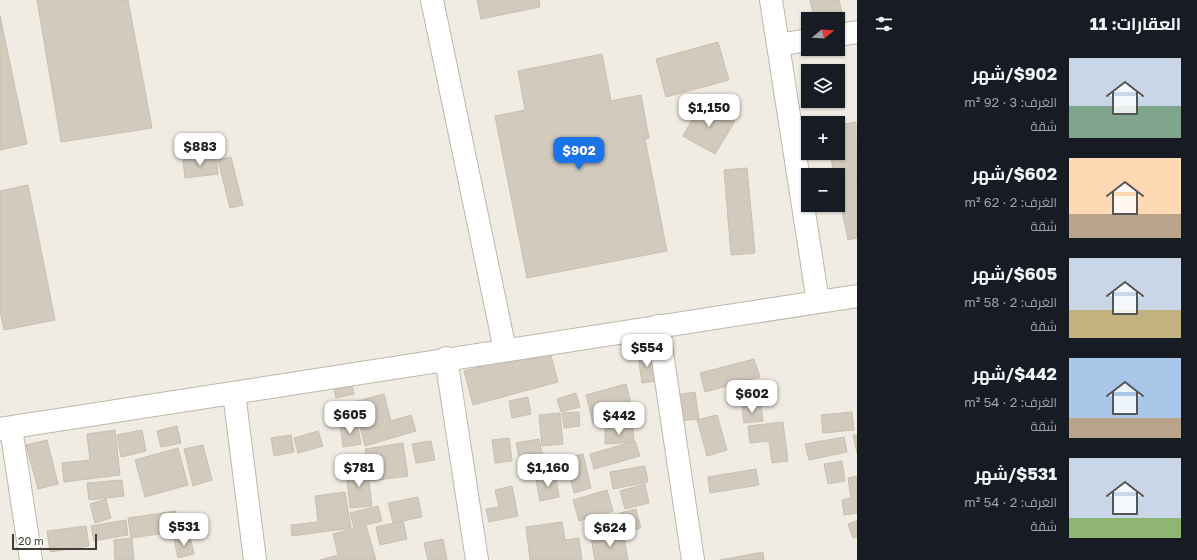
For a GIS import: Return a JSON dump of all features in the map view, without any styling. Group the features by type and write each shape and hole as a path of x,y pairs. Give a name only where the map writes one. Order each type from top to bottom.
{"street":[{"path":"432,0 505,350"},
{"path":"771,0 818,302"},
{"path":"845,34 857,32"},
{"path":"778,45 801,41"},
{"path":"31,560 5,428 234,394 446,358 857,296"},
{"path":"658,326 693,560"},
{"path":"446,358 477,560"},
{"path":"234,394 255,560"}],"building":[{"path":"37,0 128,0 152,128 61,142"},
{"path":"477,0 539,0 540,7 481,19"},
{"path":"810,0 839,0 842,12 813,12"},
{"path":"0,16 27,144 0,150"},
{"path":"718,42 729,80 666,97 656,59"},
{"path":"602,54 611,101 641,95 649,138 645,139 667,251 527,278 495,116 525,110 518,71"},
{"path":"702,102 735,121 715,154 683,136"},
{"path":"856,122 857,238 848,240 842,212 845,212 845,168 833,168 831,160 845,160 845,124"},
{"path":"216,156 218,174 185,178 183,160"},
{"path":"231,157 243,205 230,208 218,160"},
{"path":"747,168 755,253 731,255 724,170"},
{"path":"28,185 55,320 4,330 0,310 0,191"},
{"path":"549,348 558,382 473,405 464,371"},
{"path":"652,353 656,381 642,383 638,356"},
{"path":"754,359 760,377 705,392 700,373"},
{"path":"349,371 354,394 336,398 331,375"},
{"path":"626,384 633,412 593,423 586,395"},
{"path":"695,392 699,419 678,421 675,395"},
{"path":"576,393 580,407 561,412 557,399"},
{"path":"384,394 391,421 411,415 416,431 365,446 354,402"},
{"path":"528,397 531,414 512,418 509,401"},
{"path":"761,405 763,421 744,423 742,407"},
{"path":"579,412 580,426 564,428 562,413"},
{"path":"852,412 854,430 823,433 821,415"},
{"path":"560,413 563,444 542,446 539,415"},
{"path":"717,415 727,450 707,456 697,420"},
{"path":"357,422 361,444 343,447 340,425"},
{"path":"783,422 788,461 772,463 769,441 750,443 748,426"},
{"path":"177,426 181,443 161,447 157,431"},
{"path":"633,427 634,442 605,444 605,429"},
{"path":"115,430 120,475 64,482 62,463 90,460 87,434"},
{"path":"142,430 146,451 121,457 117,435"},
{"path":"318,431 323,446 298,453 294,438"},
{"path":"291,435 294,452 274,456 271,438"},
{"path":"853,435 857,435 857,453"},
{"path":"844,437 847,452 809,460 805,444"},
{"path":"509,438 512,461 495,463 492,440"},
{"path":"539,439 543,457 520,461 516,443"},
{"path":"47,440 58,484 38,489 26,445"},
{"path":"431,441 435,460 416,463 412,444"},
{"path":"635,441 640,456 594,469 590,454"},
{"path":"403,443 408,476 370,481 365,449"},
{"path":"203,445 212,480 193,486 184,449"},
{"path":"178,448 188,485 145,497 135,460"},
{"path":"583,454 591,488 574,493 566,458"},
{"path":"842,461 845,481 828,484 824,464"},
{"path":"645,466 648,482 613,489 610,472"},
{"path":"367,467 372,506 350,508 346,470"},
{"path":"756,469 759,485 710,493 708,477"},
{"path":"556,476 559,497 540,501 536,480"},
{"path":"857,476 857,513 844,515 842,500 851,498 848,478"},
{"path":"122,480 124,496 89,500 87,483"},
{"path":"645,484 649,503 625,509 620,491"},
{"path":"512,486 518,516 489,522 486,509 499,507 495,490"},
{"path":"607,490 613,511 579,521 573,500"},
{"path":"345,492 351,528 292,536 291,525 318,522 315,496"},
{"path":"418,497 422,517 393,523 388,503"},
{"path":"106,499 111,518 95,523 90,504"},
{"path":"378,506 382,521 366,525 376,560 320,560 338,555 333,534 354,528 350,513"},
{"path":"636,509 641,528 625,532 620,513"},
{"path":"176,511 179,531 131,538 128,518"},
{"path":"126,520 128,535 94,541 91,526"},
{"path":"403,521 407,539 380,545 376,527"},
{"path":"857,521 857,537 853,538 848,524"},
{"path":"562,522 565,540 579,538 582,560 530,560 526,527"},
{"path":"86,526 89,546 50,552 47,531"},
{"path":"623,533 628,560 595,560 591,538"},
{"path":"190,536 194,554 178,558 174,539"},
{"path":"132,538 134,560 115,560 114,540"},
{"path":"443,539 447,560 428,560 424,543"},
{"path":"763,552 764,560 720,560"}]}
